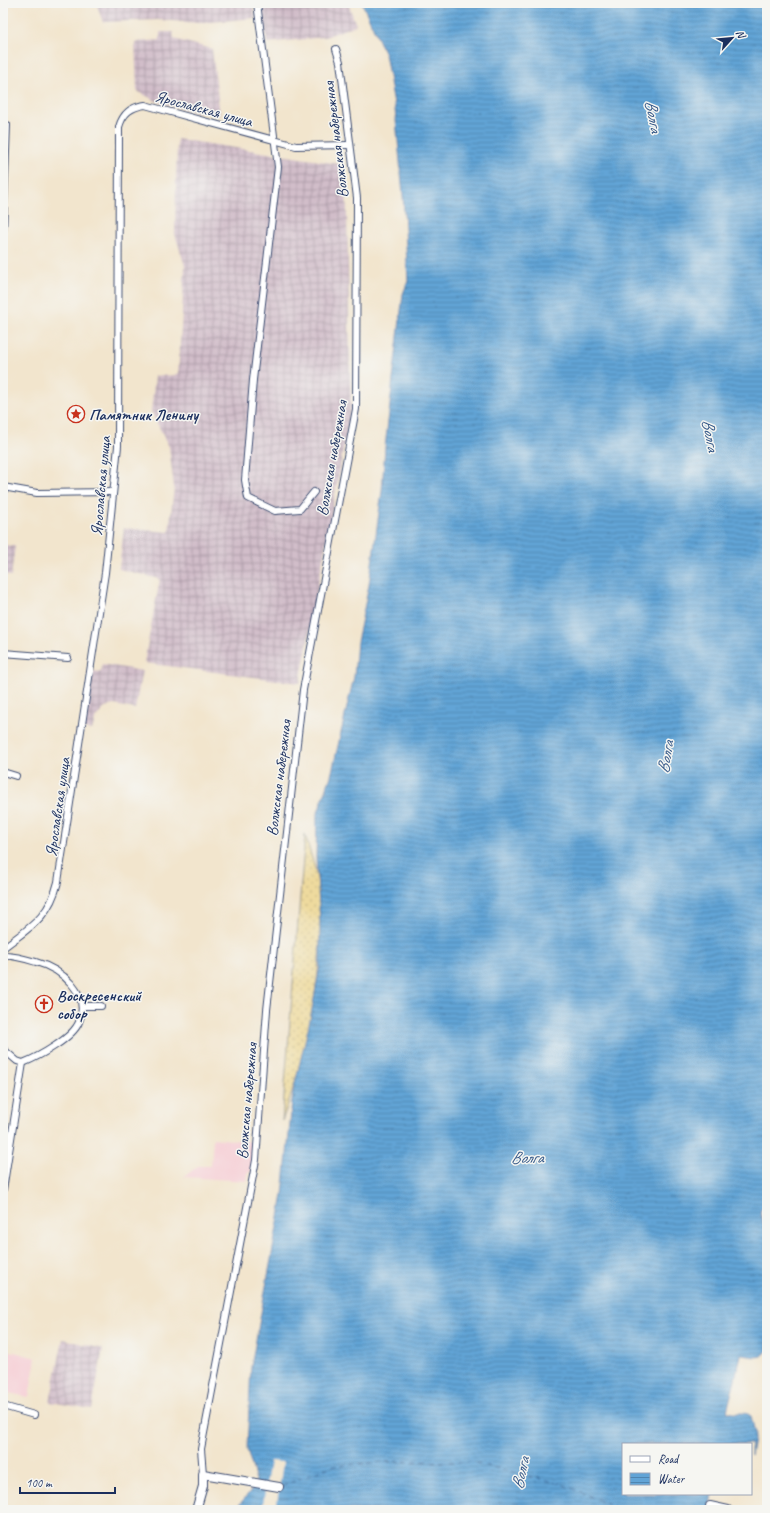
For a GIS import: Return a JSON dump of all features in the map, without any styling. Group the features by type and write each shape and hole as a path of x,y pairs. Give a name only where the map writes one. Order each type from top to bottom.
{"street":[{"path":"257,3 278,167 253,380 245,480 248,498 275,511 300,509 314,492"},
{"name":"Волжская набережная","path":"196,1510 203,1486 204,1474 201,1449 256,1160 267,1010 303,690 356,409 357,198 349,146 340,62 336,49"},
{"name":"Ярославская улица","path":"3,948 25,933 39,920 52,902 58,882 105,573 112,492 118,446 120,121 131,108 146,105 296,146 349,146"},
{"path":"3,232 7,126"},
{"path":"3,487 37,493 112,492"},
{"path":"3,653 68,658"},
{"path":"3,772 16,776"},
{"path":"3,956 42,964 60,973 76,988 82,1006 79,1023 71,1032 42,1053 23,1063 17,1061 3,1049"},
{"path":"82,1006 101,1006"},
{"path":"3,1190 23,1063"},
{"path":"3,1406 34,1414"},
{"path":"204,1474 279,1487"},
{"path":"710,1506 728,1510"}],"shaded area":[{"path":"96,3 252,3 256,18 199,23 158,20 103,22"},
{"path":"262,3 348,3 356,25 325,37 267,43"},
{"path":"160,32 173,32 174,39 212,49 220,115 187,110 156,101 137,91 135,42 160,40"},
{"path":"177,139 346,165 351,408 300,683 144,663 160,579 119,569 124,528 169,532 174,487 169,447 151,411 155,376 178,375 185,266 175,234"},
{"path":"4,545 15,546 11,576 3,574"},
{"path":"102,664 142,671 135,709 114,705 106,707 96,717 92,730 84,729 93,671 101,672"},
{"path":"213,1138 253,1142 251,1172 248,1172 247,1181 184,1177 198,1166 211,1166"},
{"path":"63,1339 103,1349 92,1409 50,1402"},
{"path":"3,1349 36,1358 29,1397 3,1392"}],"sand":[{"path":"305,834 315,867 317,880 320,916 320,946 313,1006 307,1036 300,1065 282,1121"}],"water":[{"name":"Волга","path":"362,3 767,3 767,1197 760,1212 767,1238 767,1351 758,1357 741,1355 727,1411 733,1413 745,1413 751,1416 755,1433 752,1450 752,1443 622,1443 622,1495 712,1495 709,1510 235,1510 255,1486 256,1480 247,1449 251,1367 283,1195 293,1092 310,1020 320,966 320,921 316,857 317,815 331,776 354,677 357,642 369,585 382,491 385,447 403,294 408,281 403,194 395,109 385,54"}],"pier":[{"path":"270,1461 283,1462 276,1510 262,1510"}],"ferry route":[{"path":"282,1486 332,1466 399,1461 471,1462 562,1484 622,1510"},
{"path":"694,1510 707,1507"}],"place":[{"name":"Памятник Ленину","path":"76,414"},
{"name":"Воскресенский собор","path":"44,1004"}]}
